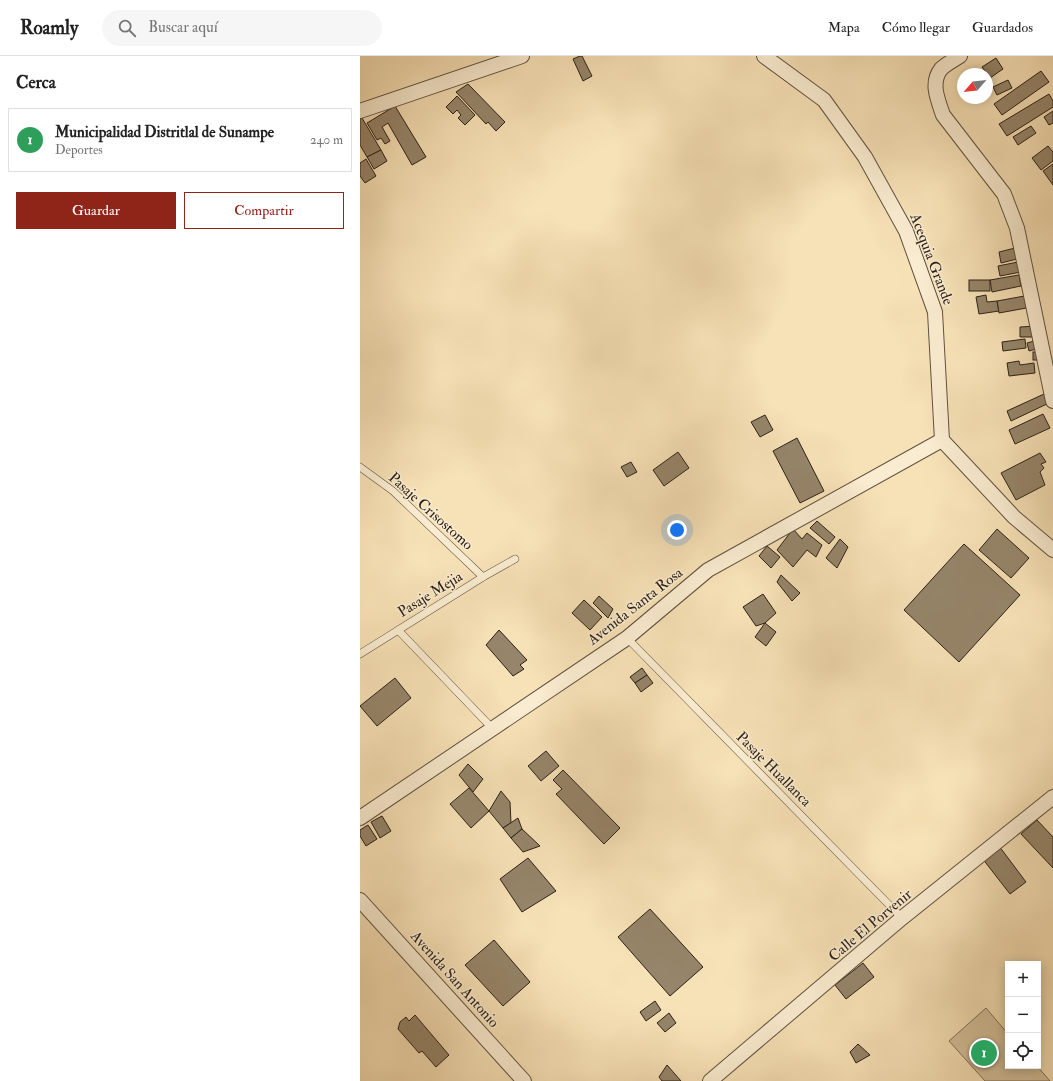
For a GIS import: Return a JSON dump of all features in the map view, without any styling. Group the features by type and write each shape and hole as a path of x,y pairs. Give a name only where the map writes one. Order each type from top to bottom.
{"street":[{"path":"360,111 522,56"},
{"name":"Acequia Grande","path":"764,56 824,100 865,156 906,230 935,312 942,440"},
{"path":"960,56 941,69 934,83 937,99 943,115 1004,194 1017,228 1053,401"},
{"path":"942,440 1014,517 1053,550"},
{"name":"Avenida Santa Rosa","path":"360,818 627,638 708,570 942,440"},
{"name":"Calle El Porvenir","path":"710,1081 902,918 1053,797"},
{"name":"Avenida San Antonio","path":"360,900 524,1081"}],"lane":[{"name":"Pasaje Crisostomo","path":"360,467 393,491 483,576"},
{"name":"Pasaje Mejia","path":"360,654 483,576 516,559"},
{"path":"398,630 493,729"},
{"name":"Pasaje Huallanca","path":"627,638 902,918"}],"shaded area":[{"path":"986,1008 1005,1030 1005,1069 1040,1069 1050,1081 985,1081 949,1041"}],"building":[{"path":"582,56 592,76 583,81 573,59"},
{"path":"996,58 1003,69 993,76 993,68 982,67"},
{"path":"1041,71 1049,82 1002,115 994,104"},
{"path":"1008,80 1012,88 997,95 993,87"},
{"path":"468,84 505,122 496,131 488,122 486,124 456,92"},
{"path":"1049,94 1053,101 1053,107 1007,136 999,124"},
{"path":"457,96 475,115 465,125 458,118 461,115 457,110 453,114 446,107"},
{"path":"395,106 426,157 412,165 388,123 382,127 390,141 385,144 381,138 377,140 367,123"},
{"path":"1053,111 1053,123 1049,125 1044,117"},
{"path":"362,118 381,150 367,157 360,145 360,119"},
{"path":"1031,126 1036,133 1018,145 1013,137"},
{"path":"1048,146 1053,152 1053,161 1041,170 1032,158"},
{"path":"381,150 387,161 374,169 367,157"},
{"path":"366,159 376,176 365,183 360,176 360,163"},
{"path":"1053,164 1053,185 1043,171"},
{"path":"1015,248 1017,259 1001,263 999,252"},
{"path":"1018,262 1021,272 1000,276 998,266"},
{"path":"1019,275 1021,286 992,292 990,280"},
{"path":"969,280 990,280 990,291 969,291"},
{"path":"986,295 987,302 997,301 999,311 979,314 976,297"},
{"path":"1030,295 1032,307 999,313 997,301"},
{"path":"1036,326 1036,337 1020,337 1020,327"},
{"path":"1025,339 1026,348 1003,351 1002,342"},
{"path":"1038,340 1040,348 1029,351 1027,343"},
{"path":"1033,352 1040,352 1040,360 1033,360"},
{"path":"1019,361 1020,365 1034,363 1035,373 1009,376 1007,363"},
{"path":"1044,394 1049,403 1011,421 1007,411"},
{"path":"1043,414 1050,428 1015,444 1009,430"},
{"path":"765,415 773,430 760,437 751,422"},
{"path":"797,438 824,491 800,503 773,451"},
{"path":"678,452 689,468 664,486 653,470"},
{"path":"1040,453 1046,462 1041,464 1044,468 1040,472 1045,485 1016,500 1001,473"},
{"path":"631,462 637,472 627,477 621,467"},
{"path":"817,521 835,537 829,544 810,528"},
{"path":"793,529 802,539 807,533 822,545 816,557 807,550 793,567 777,550"},
{"path":"997,529 1029,558 1011,578 979,550"},
{"path":"840,539 848,547 837,568 826,558"},
{"path":"964,544 1020,595 959,662 904,610"},
{"path":"767,546 780,557 771,568 759,556"},
{"path":"781,575 800,593 792,601 777,582"},
{"path":"763,594 776,613 765,623 756,626 743,607"},
{"path":"599,596 613,609 608,618 593,603"},
{"path":"584,600 602,617 590,630 572,613"},
{"path":"765,623 776,632 766,646 755,637"},
{"path":"499,630 527,660 520,665 524,669 513,676 486,645"},
{"path":"642,668 647,675 635,683 630,677"},
{"path":"647,675 653,683 641,692 635,683"},
{"path":"395,678 411,698 377,726 360,706"},
{"path":"546,751 559,766 541,781 528,766"},
{"path":"468,764 483,779 473,792 459,775"},
{"path":"563,770 620,828 604,844 556,794 562,789 553,780"},
{"path":"469,788 489,811 471,828 450,804"},
{"path":"501,791 510,802 511,823 503,828 489,811"},
{"path":"382,816 391,831 380,838 371,822"},
{"path":"518,818 522,829 511,838 503,828"},
{"path":"1037,820 1053,837 1053,868 1021,834"},
{"path":"368,825 377,839 366,846 360,836 360,830"},
{"path":"522,829 540,846 523,852 511,838"},
{"path":"999,846 1026,882 1010,894 982,858"},
{"path":"528,858 556,891 522,912 500,879"},
{"path":"650,909 703,967 670,996 618,937"},
{"path":"494,940 530,982 503,1006 465,965"},
{"path":"863,963 874,977 846,999 835,985"},
{"path":"655,1001 661,1010 646,1021 640,1012"},
{"path":"669,1013 676,1023 665,1032 657,1023"},
{"path":"415,1015 449,1055 436,1067 422,1051 419,1053 398,1029 400,1022 406,1017 409,1021"},
{"path":"858,1044 870,1055 856,1063 850,1052"},
{"path":"667,1065 681,1081 662,1081 659,1077"}],"place":[{"name":"Municipalidad Distritlal de Sunampe","path":"984,1053"}]}
